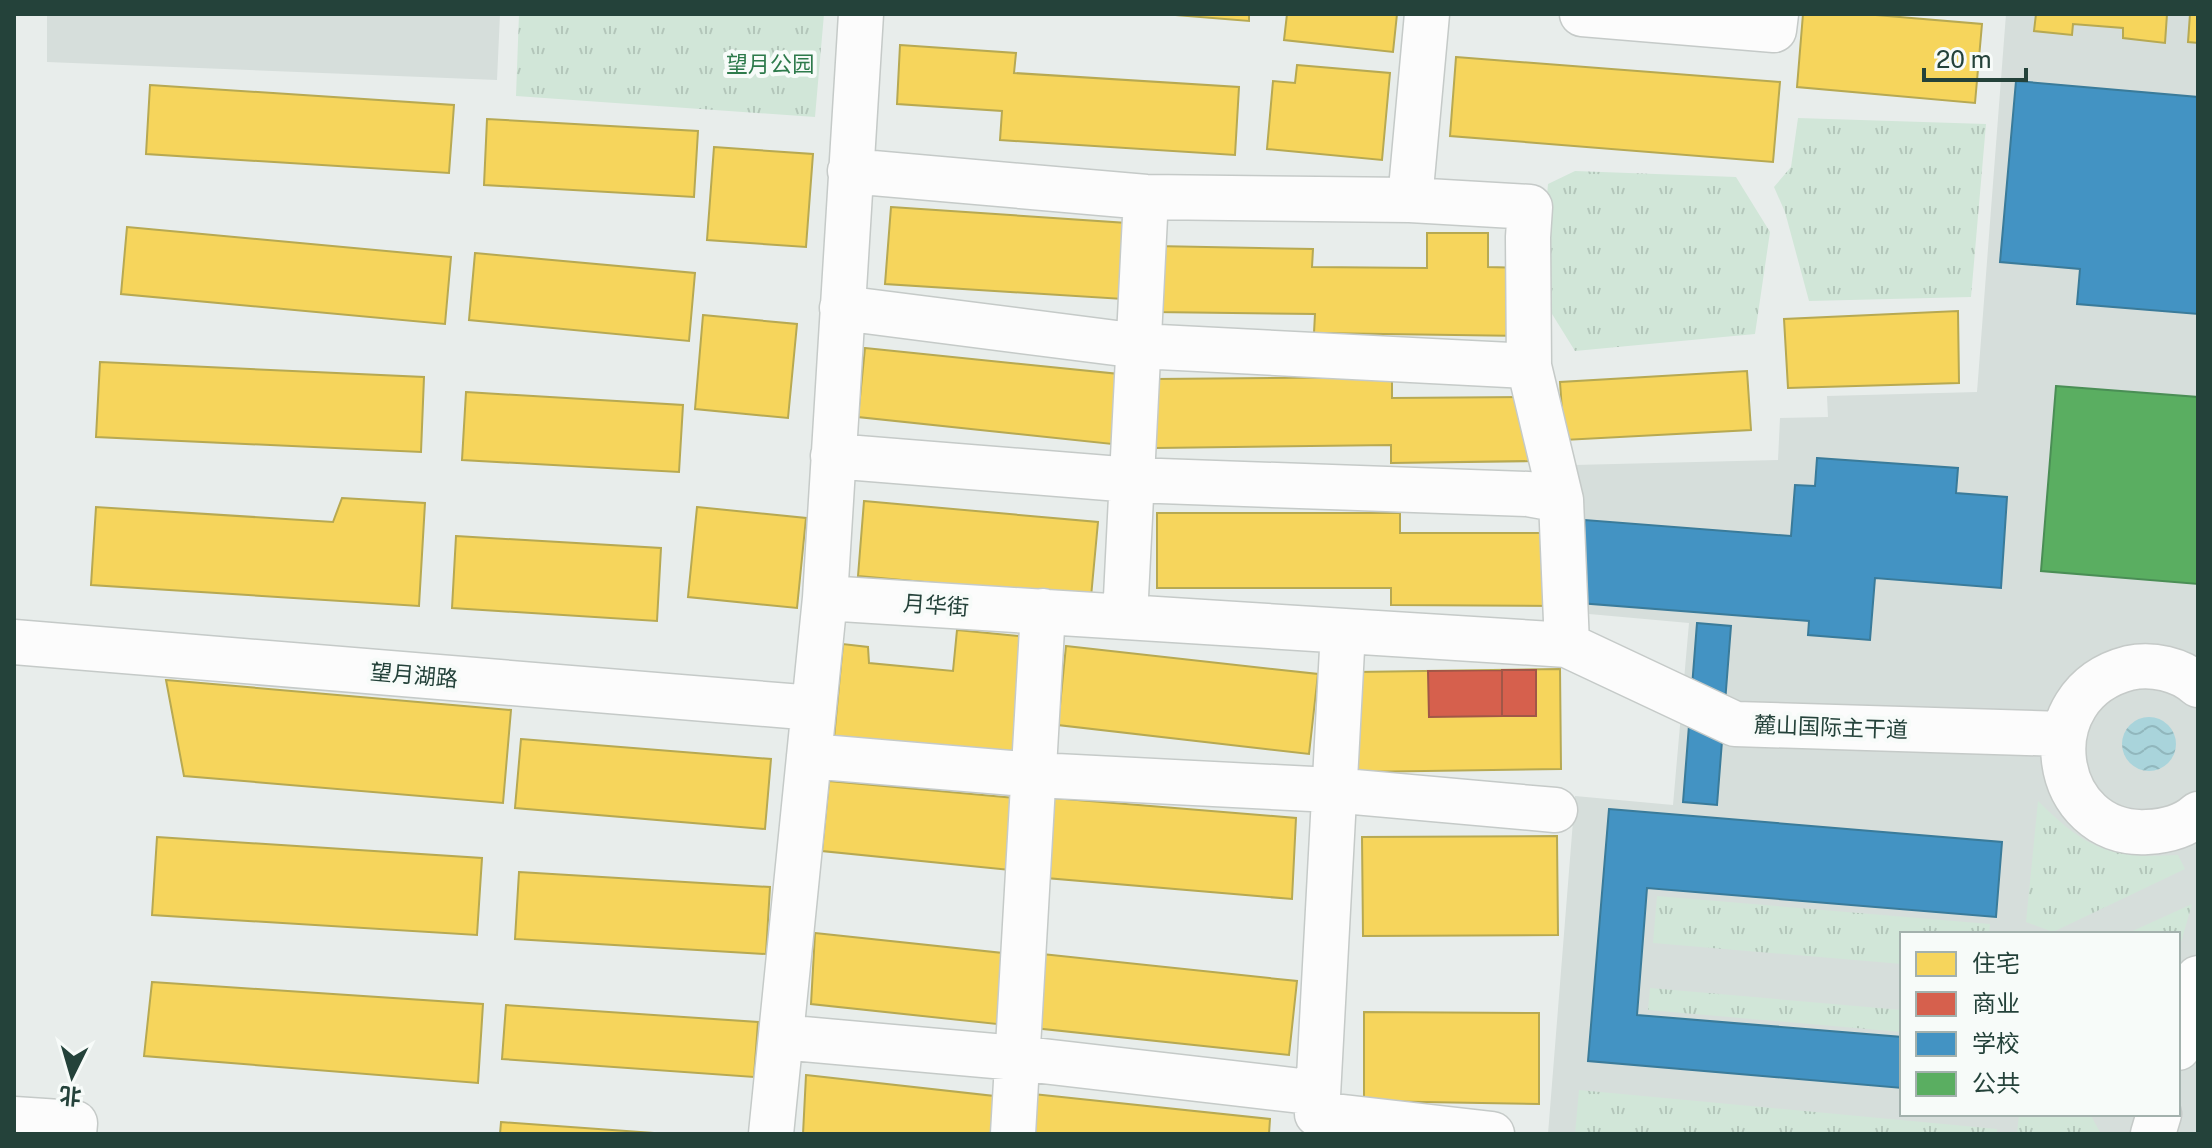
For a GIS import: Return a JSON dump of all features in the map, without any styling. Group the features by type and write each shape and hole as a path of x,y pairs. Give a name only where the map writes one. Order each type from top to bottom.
{"street":[{"path":"771,1134 825,598 861,14"},
{"path":"1410,200 1427,14"},
{"path":"1582,14 1774,30 1776,14"},
{"path":"850,171 1146,197 1410,200 1530,207 1529,366 1561,500 1567,645"},
{"path":"1125,617 1146,197"},
{"path":"842,308 1139,346 1529,366"},
{"path":"833,456 1132,480 1528,494 1561,500"},
{"name":"月华街","path":"825,598 1567,645"},
{"path":"1013,1134 1036,775 1043,611"},
{"path":"1343,631 1332,790 1317,1114 1492,1134"},
{"name":"望月湖路","path":"14,642 814,708"},
{"name":"麓山国际主干道","path":"1567,645 1735,724 2063,734"},
{"path":"2198,685 2167,668 2140,666 2113,672 2090,687 2073,708 2063,734 2063,762 2071,788 2088,810 2111,825 2137,832 2165,831 2198,814"},
{"path":"809,756 1036,775 1332,790 1555,810"},
{"path":"2180,1041 2198,978"},
{"path":"781,1037 1017,1058 1318,1093"},
{"path":"14,1119 75,1123 74,1134"}],"shaded area":[{"path":"47,14 500,14 497,80 47,62"},
{"path":"2006,14 2198,14 2198,1134 1548,1134 1575,796 1673,805 1689,623 1567,612 1574,465 1778,460 1780,418 1828,417 1827,396 1977,392"}],"green space":[{"name":"望月公园","path":"519,14 824,14 815,117 516,96"},
{"path":"1798,118 1986,124 1971,297 1809,301 1785,212 1774,187 1791,167"},
{"path":"1575,171 1736,177 1770,232 1755,334 1575,351 1539,293 1548,184"},
{"path":"2038,801 2071,830 2101,848 2135,855 2178,855 2185,869 2053,932 2026,922"},
{"path":"1657,896 1990,924 1989,932 1900,932 1900,964 1653,943"},
{"path":"2192,904 2180,946 2180,932 2130,932"},
{"path":"1650,988 1900,1010 1900,1032 1648,1010"},
{"path":"1579,1090 1997,1129 1997,1134 1575,1134"},
{"path":"2019,1116 2091,1116 2101,1134 2017,1134"}],"water":[{"path":"2149,717 2168,725 2176,744 2168,763 2149,771 2130,763 2122,744 2130,725"}],"building: 住宅":[{"path":"1163,14 1249,14 1249,21"},
{"path":"1287,14 1397,14 1393,52 1284,40"},
{"path":"1803,14 1864,14 1982,24 1975,103 1797,87"},
{"path":"2036,14 2167,14 2165,43 2123,38 2123,28 2073,24 2072,35 2034,31"},
{"path":"2190,14 2198,14 2198,43 2188,42"},
{"path":"900,45 1016,53 1014,73 1239,87 1235,155 1000,140 1002,111 897,104"},
{"path":"1456,57 1780,82 1773,162 1450,136"},
{"path":"1297,65 1390,73 1382,160 1267,149 1273,81 1295,83"},
{"path":"150,85 454,105 449,173 146,154"},
{"path":"487,119 698,131 694,197 484,185"},
{"path":"714,147 813,154 806,247 707,240"},
{"path":"891,207 1127,223 1123,299 885,284"},
{"path":"127,227 451,257 445,324 121,294"},
{"path":"1427,233 1488,233 1488,267 1526,268 1525,336 1314,333 1315,314 1154,312 1155,246 1313,249 1312,267 1427,268"},
{"path":"475,253 695,273 689,341 469,320"},
{"path":"1958,311 1959,383 1788,388 1784,319"},
{"path":"703,315 797,324 788,418 695,409"},
{"path":"865,348 1119,374 1112,444 858,417"},
{"path":"100,362 424,377 421,452 96,437"},
{"path":"1747,371 1751,430 1564,440 1560,382"},
{"path":"1392,377 1392,398 1535,397 1535,461 1391,463 1391,445 1156,448 1155,379"},
{"path":"466,392 683,405 679,472 462,460"},
{"path":"342,498 425,503 419,606 91,585 96,507 333,522"},
{"path":"864,501 1098,522 1091,597 858,576"},
{"path":"697,507 806,518 797,608 688,597"},
{"path":"1157,513 1400,513 1400,533 1557,533 1557,606 1391,605 1391,588 1157,588"},
{"path":"456,536 661,548 657,621 452,608"},
{"path":"957,630 1028,637 1016,756 834,738 843,644 868,647 869,663 953,671"},
{"path":"1066,646 1318,674 1309,754 1058,725"},
{"path":"1560,669 1561,769 1358,772 1357,672"},
{"path":"166,680 511,710 503,803 184,776"},
{"path":"521,739 771,759 765,829 515,808"},
{"path":"829,781 1025,799 1021,871 822,851"},
{"path":"1053,798 1296,818 1292,899 1046,878"},
{"path":"1557,836 1558,935 1363,936 1362,837"},
{"path":"157,837 482,858 477,935 152,915"},
{"path":"519,872 770,887 766,954 515,939"},
{"path":"815,933 1012,954 1006,1025 811,1004"},
{"path":"1042,954 1297,981 1289,1055 1034,1028"},
{"path":"152,982 483,1004 478,1083 144,1056"},
{"path":"506,1005 758,1022 754,1077 502,1059"},
{"path":"1364,1012 1539,1013 1539,1104 1364,1101"},
{"path":"806,1075 1003,1097 1000,1134 803,1134"},
{"path":"1033,1094 1270,1119 1269,1134 1029,1134"},
{"path":"501,1122 668,1134 500,1134"}],"building: 商业":[{"path":"1502,670 1536,670 1536,716 1502,716"},
{"path":"1502,670 1502,716 1429,717 1428,671"}],"building: 学校":[{"path":"2016,81 2198,97 2198,314 2077,304 2080,269 2000,262"},
{"path":"1817,458 1958,468 1956,493 2007,497 2001,588 1875,578 1870,640 1808,635 1809,621 1579,603 1585,520 1791,536 1795,485 1815,486"},
{"path":"1697,623 1731,626 1717,805 1683,802"},
{"path":"1609,809 2002,842 1996,917 1647,888 1637,1015 1900,1037 1900,1088 1588,1061"}],"building: 公共":[{"path":"2056,386 2198,397 2198,584 2041,571"}]}
